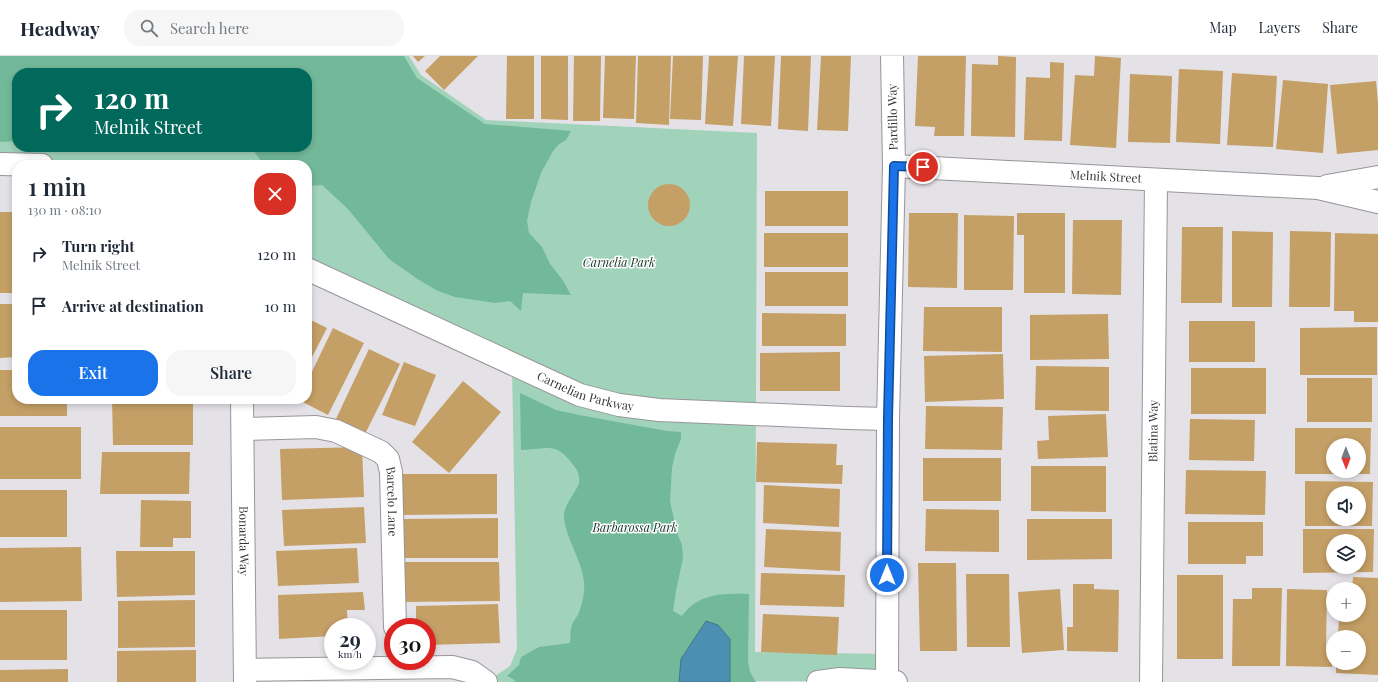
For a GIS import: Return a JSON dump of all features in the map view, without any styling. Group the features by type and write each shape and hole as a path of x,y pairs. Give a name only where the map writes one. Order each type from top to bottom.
{"street":[{"name":"Pardillo Way","path":"891,682 888,418 894,166 892,56"},
{"path":"0,164 12,164"},
{"name":"Melnik Street","path":"894,166 1318,188 1378,202"},
{"name":"Melnik Street","path":"1318,188 1378,177"},
{"name":"Blatina Way","path":"1151,682 1156,180"},
{"name":"Carnelian Parkway","path":"312,271 587,397 619,405 659,410 848,418 888,418"},
{"name":"Bonarda Way","path":"242,404 245,676"},
{"name":"Barcelo Lane","path":"243,429 323,428 336,431 360,441 381,452 388,459 391,472 395,618"},
{"path":"245,676 384,665"},
{"path":"436,666 452,667 472,672 486,682"},
{"path":"818,682 840,679 891,682"}],"green space":[{"name":"Carnelia Park","path":"0,56 409,56 421,75 486,120 757,133 755,652 887,654 887,681 486,682 510,666 517,649 512,364 312,271 312,160 12,160 12,164 0,164"},
{"path":"0,56 404,56 417,78 485,124 571,131 566,140 559,144 553,151 541,173 531,202 527,221 529,233 542,247 550,264 562,279 571,295 523,293 521,311 510,301 495,303 455,297 438,291 389,259 348,209 322,185 312,186 312,160 260,160 255,152 312,152 312,68 12,68 12,141 0,142"},
{"name":"Barbarossa Park","path":"520,393 556,410 667,431 681,432 681,439 675,454 672,468 670,501 677,533 682,545 683,558 673,611 682,616 688,608 712,596 721,594 749,594 748,661 750,672 756,682 516,682 507,676 519,665 521,657 539,647 570,643 571,627 578,615 584,590 583,574 568,535 564,519 567,504 579,483 578,474 567,458 556,450 545,448 521,450"}],"water":[{"path":"706,621 718,625 730,639 730,682 679,682 681,659"}],"building":[{"path":"413,56 425,56 418,62"},
{"path":"440,56 478,56 444,90 425,71"},
{"path":"507,56 534,56 534,119 506,119"},
{"path":"541,56 568,56 568,120 541,119"},
{"path":"574,56 601,56 600,121 573,121"},
{"path":"605,56 636,56 634,119 603,118"},
{"path":"638,56 671,56 669,125 636,123"},
{"path":"673,56 703,56 701,120 670,119"},
{"path":"709,56 738,56 733,126 705,124"},
{"path":"744,56 775,56 771,126 741,124"},
{"path":"781,56 811,56 808,131 778,129"},
{"path":"821,56 851,56 848,131 817,130"},
{"path":"918,56 966,56 964,136 934,136 935,127 915,126"},
{"path":"998,56 1016,57 1015,137 971,136 972,64 998,65"},
{"path":"1095,56 1121,58 1116,148 1070,145 1075,75 1094,76"},
{"path":"1050,62 1064,63 1062,141 1024,140 1026,77 1050,78"},
{"path":"1179,69 1223,71 1220,144 1176,142"},
{"path":"1232,73 1277,76 1273,147 1227,145"},
{"path":"1130,74 1172,76 1170,143 1128,142"},
{"path":"1283,80 1328,84 1323,153 1276,149"},
{"path":"1376,81 1378,102 1378,150 1337,154 1330,85"},
{"path":"665,184 673,184 681,187 687,193 690,205 687,217 681,223 673,226 665,226 657,223 651,217 648,209 648,201 651,193 657,187"},
{"path":"765,191 848,191 848,226 765,226"},
{"path":"0,212 12,212 12,293 0,293"},
{"path":"909,213 958,213 957,288 908,287"},
{"path":"1017,213 1065,213 1065,293 1024,293 1024,235 1017,235"},
{"path":"964,215 1014,216 1013,290 964,290"},
{"path":"1073,220 1122,220 1121,295 1072,294"},
{"path":"1182,227 1223,227 1222,303 1181,303"},
{"path":"1232,231 1273,232 1272,307 1232,307"},
{"path":"1290,231 1331,232 1330,307 1289,307"},
{"path":"764,233 848,233 848,267 764,267"},
{"path":"1335,233 1378,234 1378,322 1354,322 1354,311 1334,311"},
{"path":"765,272 848,272 848,306 765,306"},
{"path":"0,304 12,304 12,357 0,358"},
{"path":"924,307 1002,307 1002,352 923,351"},
{"path":"762,313 846,314 846,346 762,346"},
{"path":"1108,314 1109,359 1030,360 1030,315"},
{"path":"312,320 327,328 312,357"},
{"path":"1189,321 1255,321 1255,362 1189,362"},
{"path":"1377,327 1377,375 1300,375 1300,328"},
{"path":"333,328 364,343 328,415 307,404 312,404 312,372"},
{"path":"369,349 400,364 364,436 335,421"},
{"path":"840,352 840,391 760,391 760,353"},
{"path":"1003,354 1004,399 925,402 924,356"},
{"path":"404,362 436,375 415,426 382,415"},
{"path":"1036,366 1109,367 1109,411 1035,410"},
{"path":"1191,368 1266,368 1266,414 1191,414"},
{"path":"0,370 12,370 12,404 67,404 67,416 0,416"},
{"path":"1307,378 1372,378 1372,422 1307,422"},
{"path":"463,381 501,412 449,473 412,442"},
{"path":"112,404 193,404 193,445 113,445"},
{"path":"926,406 1003,407 1002,450 925,449"},
{"path":"1106,414 1108,457 1038,459 1037,441 1049,440 1048,416"},
{"path":"1190,419 1255,420 1254,461 1189,460"},
{"path":"0,427 81,427 81,479 0,479"},
{"path":"1295,428 1371,428 1370,474 1366,474 1366,438 1326,438 1326,474 1295,474"},
{"path":"757,442 837,444 836,465 843,465 842,484 756,482"},
{"path":"362,447 364,497 282,500 280,449"},
{"path":"102,452 190,452 189,494 100,494"},
{"path":"923,458 1001,458 1001,501 923,501"},
{"path":"1031,466 1106,466 1106,512 1031,511"},
{"path":"1186,470 1266,471 1265,515 1185,514"},
{"path":"401,474 497,474 497,514 401,515"},
{"path":"1305,481 1373,482 1372,526 1366,526 1366,486 1326,486 1326,526 1305,526"},
{"path":"764,485 840,489 839,527 763,523"},
{"path":"0,490 67,490 67,537 0,537"},
{"path":"141,500 191,501 191,538 173,538 173,547 140,547"},
{"path":"364,507 366,543 284,546 282,510"},
{"path":"926,509 999,510 999,552 925,551"},
{"path":"498,518 498,558 402,558 402,519"},
{"path":"1027,519 1112,519 1112,559 1027,560"},
{"path":"1188,522 1263,522 1263,556 1246,556 1246,564 1188,564"},
{"path":"766,529 841,532 840,571 764,567"},
{"path":"1303,529 1374,529 1373,572 1366,572 1366,534 1326,534 1326,573 1303,573"},
{"path":"81,547 82,601 0,602 0,548"},
{"path":"357,548 359,583 278,586 276,551"},
{"path":"116,551 195,551 195,595 117,597"},
{"path":"403,562 499,562 500,601 403,602"},
{"path":"918,563 956,563 957,651 920,651"},
{"path":"761,573 845,575 844,607 760,605"},
{"path":"966,574 1009,574 1010,647 967,647"},
{"path":"1177,575 1223,575 1223,659 1177,659"},
{"path":"1353,577 1378,578 1378,675 1336,673 1336,670 1366,670 1366,630 1338,630 1339,622 1366,622 1366,582 1353,582"},
{"path":"1073,584 1094,584 1094,589 1119,590 1118,652 1067,651 1067,627 1073,627"},
{"path":"1252,588 1282,588 1280,666 1232,666 1233,599 1252,599"},
{"path":"1060,589 1064,650 1022,653 1018,592"},
{"path":"1287,589 1326,590 1326,667 1286,666"},
{"path":"363,592 365,610 347,610 347,618 324,618 324,636 279,639 278,595"},
{"path":"195,600 195,647 118,648 118,601"},
{"path":"498,604 500,643 436,645 436,618 416,618 416,606"},
{"path":"0,610 67,610 67,660 0,660"},
{"path":"763,614 839,617 837,655 761,652"},
{"path":"196,650 196,682 117,682 117,651"},
{"path":"68,669 68,682 0,682 0,670"}],"route":[{"path":"887,575 888,418 894,166 923,167"}]}
